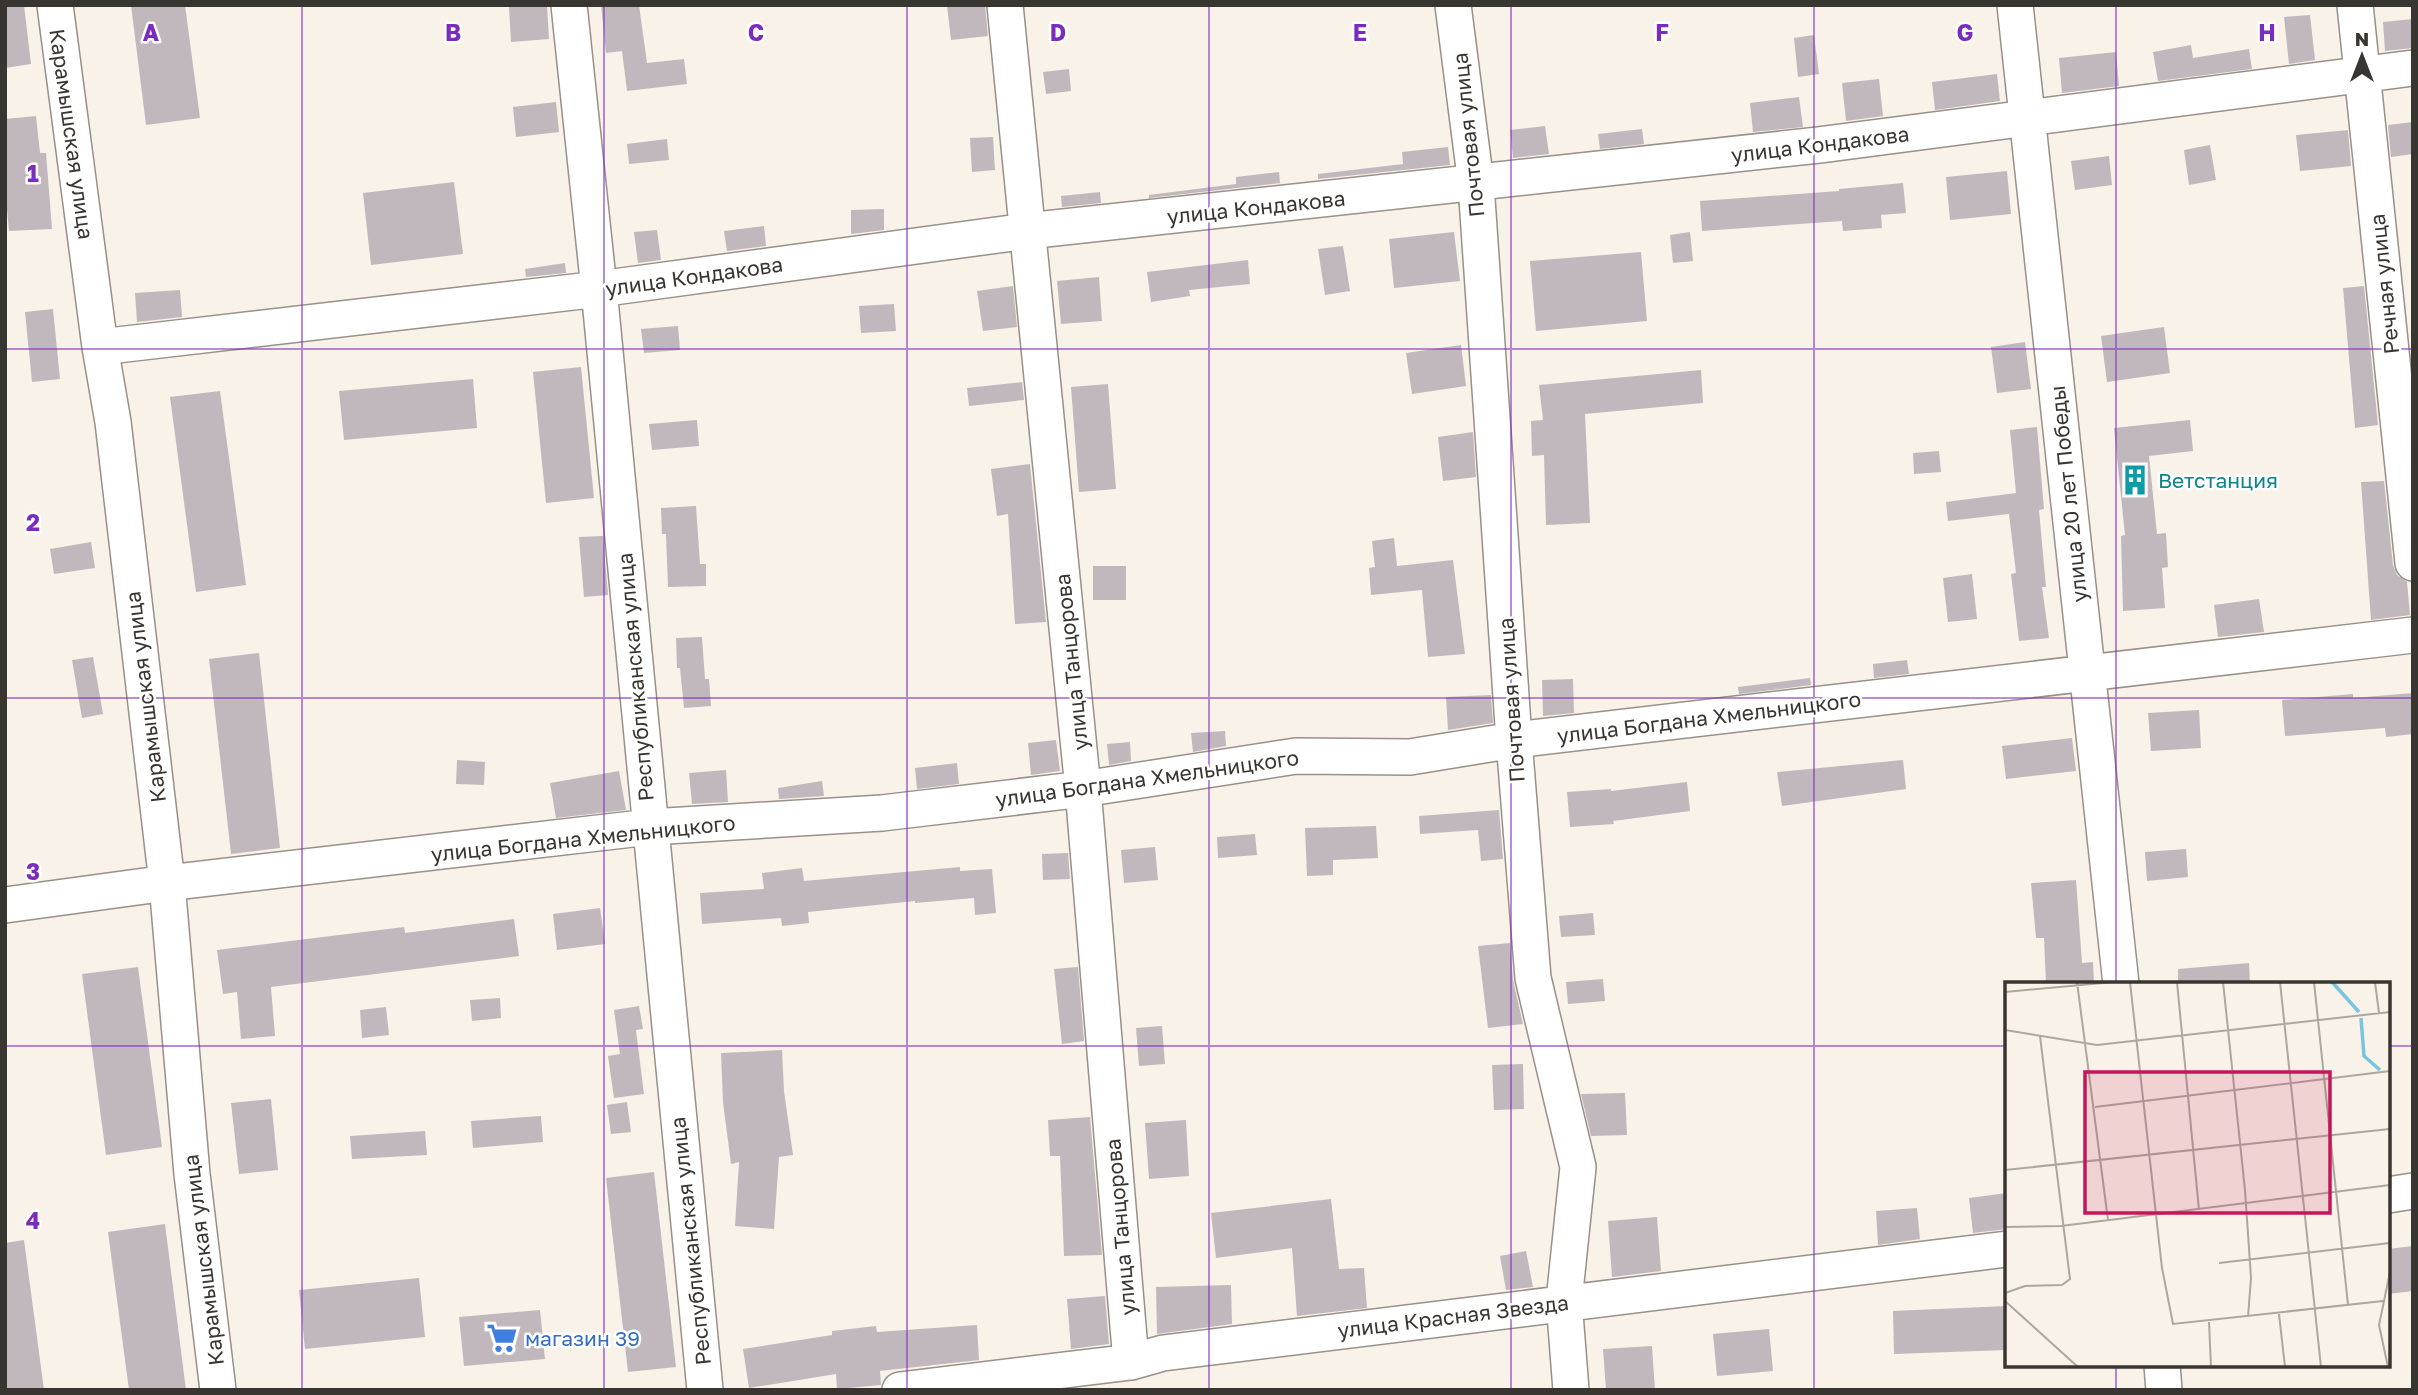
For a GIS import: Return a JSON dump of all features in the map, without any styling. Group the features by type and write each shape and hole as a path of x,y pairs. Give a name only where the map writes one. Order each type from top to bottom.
{"street":[{"name":"Карамышская улица","path":"55,5 100,347 113,422 167,883 192,1174 218,1390"},
{"name":"Республиканская улица","path":"569,5 599,289 705,1390"},
{"name":"улица Танцорова","path":"1005,5 1083,789 1131,1362"},
{"name":"Почтовая улица","path":"1453,5 1476,184 1533,978 1578,1167 1564,1301 1571,1390"},
{"name":"улица 20 лет Победы","path":"2015,5 2121,982"},
{"name":"Речная улица","path":"2355,5 2413,563"},
{"name":"улица Кондакова","path":"100,347 599,289 1027,231 1819,145 2413,68"},
{"name":"улица Богдана Хмельницкого","path":"5,905 167,883 650,827 882,813 1083,789 1296,756 1410,757 1514,740 2413,635"},
{"path":"2390,1195 2413,1191"},
{"name":"улица Красная Звезда","path":"900,1390 1131,1362 1163,1353 1564,1301 2005,1249"},
{"path":"2162,1367 2164,1390"}],"building":[{"path":"5,5 24,5 31,64 5,68"},
{"path":"131,5 185,5 200,118 146,125"},
{"path":"547,5 549,39 511,42 509,7"},
{"path":"601,5 639,5 647,63 684,59 687,84 627,91 622,51 606,53"},
{"path":"947,5 985,5 988,36 951,40"},
{"path":"2310,15 2315,60 2289,64 2284,17"},
{"path":"2413,19 2413,48 2385,51 2383,22"},
{"path":"1814,35 1819,74 1798,77 1794,38"},
{"path":"2191,45 2193,58 2249,49 2252,69 2158,81 2153,52"},
{"path":"2116,52 2119,86 2062,93 2059,58"},
{"path":"1069,69 1071,91 1046,94 1043,72"},
{"path":"1997,74 2000,101 1935,110 1932,82"},
{"path":"1879,79 1883,116 1846,121 1842,83"},
{"path":"1799,97 1803,127 1753,132 1750,103"},
{"path":"556,102 559,132 516,137 513,107"},
{"path":"36,116 40,153 46,153 52,229 9,231 5,188 5,119"},
{"path":"2413,122 2413,154 2391,157 2388,125"},
{"path":"1545,126 1549,154 1513,158 1510,130"},
{"path":"1642,129 1644,144 1600,149 1598,134"},
{"path":"2348,130 2351,166 2300,171 2296,135"},
{"path":"993,137 995,170 972,172 970,138"},
{"path":"667,139 669,160 629,164 627,144"},
{"path":"2210,145 2216,180 2189,185 2184,150"},
{"path":"1448,147 1450,165 1318,179 1318,174 1403,164 1402,152"},
{"path":"2109,156 2112,185 2075,190 2071,161"},
{"path":"2007,171 2011,214 1950,220 1946,177"},
{"path":"1279,172 1280,183 1149,198 1149,195 1236,184 1236,177"},
{"path":"454,182 463,254 371,265 363,193"},
{"path":"1903,183 1906,213 1881,215 1882,228 1843,231 1842,221 1702,231 1700,201 1839,191"},
{"path":"1100,192 1101,203 1062,207 1061,196"},
{"path":"884,209 884,230 851,234 851,210"},
{"path":"764,226 766,246 727,251 724,231"},
{"path":"657,230 661,260 638,263 634,232"},
{"path":"1454,232 1460,281 1394,288 1389,239"},
{"path":"1690,232 1693,261 1673,263 1670,235"},
{"path":"1343,246 1350,291 1325,295 1318,249"},
{"path":"1641,252 1647,321 1536,331 1530,261"},
{"path":"1248,260 1250,284 1189,290 1190,296 1151,302 1147,272"},
{"path":"565,263 566,273 526,277 525,269"},
{"path":"1099,277 1102,321 1061,324 1057,281"},
{"path":"1013,286 1017,327 983,331 977,291"},
{"path":"2364,286 2378,425 2355,428 2343,288"},
{"path":"180,290 182,317 137,322 135,293"},
{"path":"894,304 896,331 861,333 859,306"},
{"path":"53,309 60,379 32,382 25,312"},
{"path":"678,326 680,350 644,353 641,329"},
{"path":"2164,327 2170,373 2107,382 2101,336"},
{"path":"2025,342 2031,389 1997,393 1991,347"},
{"path":"1461,345 1466,386 1412,394 1406,353"},
{"path":"581,367 594,498 546,503 533,372"},
{"path":"1701,370 1703,403 1585,414 1590,523 1546,525 1544,455 1532,456 1531,421 1543,420 1539,385"},
{"path":"473,379 477,428 344,440 339,391"},
{"path":"1022,382 1024,400 969,406 967,388"},
{"path":"1108,384 1116,489 1079,492 1071,387"},
{"path":"220,391 246,585 196,592 170,397"},
{"path":"697,420 699,446 652,450 649,424"},
{"path":"2190,420 2193,451 2149,456 2157,534 2166,533 2168,567 2162,568 2165,608 2123,611 2121,536 2125,535 2114,428"},
{"path":"2037,427 2044,509 2039,510 2046,587 2042,587 2049,638 2019,641 2011,574 2016,573 2009,514 1948,521 1946,502 2016,493 2010,430"},
{"path":"1473,432 1476,477 1443,481 1438,437"},
{"path":"1939,451 1941,472 1914,474 1913,453"},
{"path":"1030,464 1046,622 1015,624 1008,514 997,516 991,469"},
{"path":"2384,481 2393,565 2397,575 2407,582 2410,615 2371,620 2361,482"},
{"path":"696,506 700,564 706,564 706,586 668,587 666,534 662,534 661,508"},
{"path":"603,536 608,595 584,597 579,537"},
{"path":"1394,538 1397,566 1453,560 1465,654 1428,657 1422,590 1371,595 1369,568 1375,567 1372,541"},
{"path":"91,542 95,568 54,574 50,549"},
{"path":"1093,566 1126,566 1126,600 1093,600"},
{"path":"1972,574 1977,619 1948,622 1943,578"},
{"path":"2259,599 2264,632 2218,637 2214,605"},
{"path":"702,637 705,679 709,679 711,706 684,708 680,668 677,668 676,638"},
{"path":"259,653 280,848 231,854 209,659"},
{"path":"93,657 103,714 82,718 72,660"},
{"path":"1907,660 1909,674 1874,678 1873,664"},
{"path":"1810,678 1811,685 1739,694 1738,687"},
{"path":"1573,679 1574,713 1543,716 1542,680"},
{"path":"2413,693 2413,734 2386,737 2385,728 2285,736 2282,700 2353,694 2353,698"},
{"path":"1491,695 1493,723 1448,730 1446,697"},
{"path":"2199,710 2201,748 2151,751 2148,713"},
{"path":"1225,731 1226,746 1193,752 1191,733"},
{"path":"2072,738 2076,771 2006,779 2002,746"},
{"path":"1056,740 1060,771 1031,775 1028,743"},
{"path":"1130,742 1131,761 1109,765 1107,744"},
{"path":"457,760 485,762 484,785 456,784"},
{"path":"1903,760 1906,789 1782,806 1777,772"},
{"path":"957,763 959,784 917,789 915,768"},
{"path":"726,770 728,802 692,804 689,773"},
{"path":"619,771 626,810 556,818 550,783"},
{"path":"822,781 824,796 779,799 778,788"},
{"path":"1687,782 1690,811 1613,821 1614,824 1570,827 1567,792 1611,791"},
{"path":"1499,810 1503,859 1481,861 1478,830 1420,834 1419,816"},
{"path":"1376,826 1378,858 1333,860 1333,875 1307,876 1305,828"},
{"path":"1255,834 1257,855 1218,858 1217,837"},
{"path":"1155,847 1158,880 1124,883 1121,850"},
{"path":"2186,849 2188,877 2147,881 2145,852"},
{"path":"1068,853 1070,879 1043,880 1042,854"},
{"path":"960,867 960,871 992,869 996,913 975,915 974,898 808,912 809,923 782,926 781,918 702,924 700,893 764,889 762,873 802,868 804,881"},
{"path":"2076,880 2082,963 2093,962 2094,982 2046,982 2044,938 2036,938 2031,883"},
{"path":"600,908 605,944 557,950 553,914"},
{"path":"1593,913 1595,935 1561,937 1559,916"},
{"path":"514,919 519,956 271,987 275,1036 241,1039 237,992 223,994 217,950 404,927 405,933"},
{"path":"1510,943 1513,980 1523,1024 1488,1028 1478,946"},
{"path":"2249,963 2250,982 2178,982 2178,969"},
{"path":"138,967 162,1147 106,1155 82,974"},
{"path":"1078,967 1084,1041 1062,1044 1054,969"},
{"path":"1603,979 1605,1001 1568,1004 1566,982"},
{"path":"500,998 501,1018 472,1021 470,1000"},
{"path":"639,1006 643,1029 636,1030 644,1094 614,1098 608,1056 620,1054 614,1010"},
{"path":"386,1007 389,1035 362,1038 360,1010"},
{"path":"1162,1026 1165,1064 1139,1066 1136,1028"},
{"path":"782,1050 784,1091 793,1155 779,1157 774,1229 735,1226 739,1162 731,1164 723,1102 721,1053"},
{"path":"1523,1064 1524,1109 1494,1110 1492,1065"},
{"path":"1625,1093 1627,1135 1591,1136 1581,1094"},
{"path":"271,1099 278,1170 239,1174 231,1103"},
{"path":"627,1102 631,1132 611,1134 607,1105"},
{"path":"541,1116 543,1142 473,1148 471,1121"},
{"path":"1090,1117 1102,1255 1064,1256 1060,1156 1050,1156 1048,1120"},
{"path":"1186,1120 1189,1176 1149,1179 1145,1123"},
{"path":"425,1131 427,1155 352,1159 350,1136"},
{"path":"654,1172 676,1367 628,1372 606,1178"},
{"path":"2005,1193 2005,1229 1973,1233 1969,1198"},
{"path":"1331,1199 1339,1269 1364,1268 1367,1308 1297,1316 1292,1248 1216,1258 1211,1213"},
{"path":"1917,1208 1920,1239 1878,1245 1876,1211"},
{"path":"1657,1217 1661,1271 1612,1277 1608,1221"},
{"path":"165,1224 186,1390 129,1390 108,1232"},
{"path":"24,1240 44,1390 5,1390 5,1243"},
{"path":"2413,1246 2413,1291 2390,1294 2390,1249"},
{"path":"1526,1251 1533,1287 1506,1290 1500,1256"},
{"path":"419,1278 425,1337 305,1349 299,1290"},
{"path":"1231,1285 1232,1324 1157,1334 1156,1287"},
{"path":"1105,1296 1109,1344 1071,1349 1067,1299"},
{"path":"2005,1306 2005,1350 1894,1354 1893,1311"},
{"name":"магазин 39","path":"540,1310 545,1359 464,1366 459,1317"},
{"path":"977,1325 979,1360 880,1371 881,1385 837,1389 836,1374 749,1388 743,1349 832,1335 832,1331 876,1326 877,1332"},
{"path":"1769,1329 1773,1371 1717,1376 1713,1334"},
{"path":"1652,1346 1655,1390 1606,1390 1603,1349"}],"place":[{"name":"Ветстанция","path":"2135,480"},
{"name":"магазин 39","path":"502,1338"}]}
